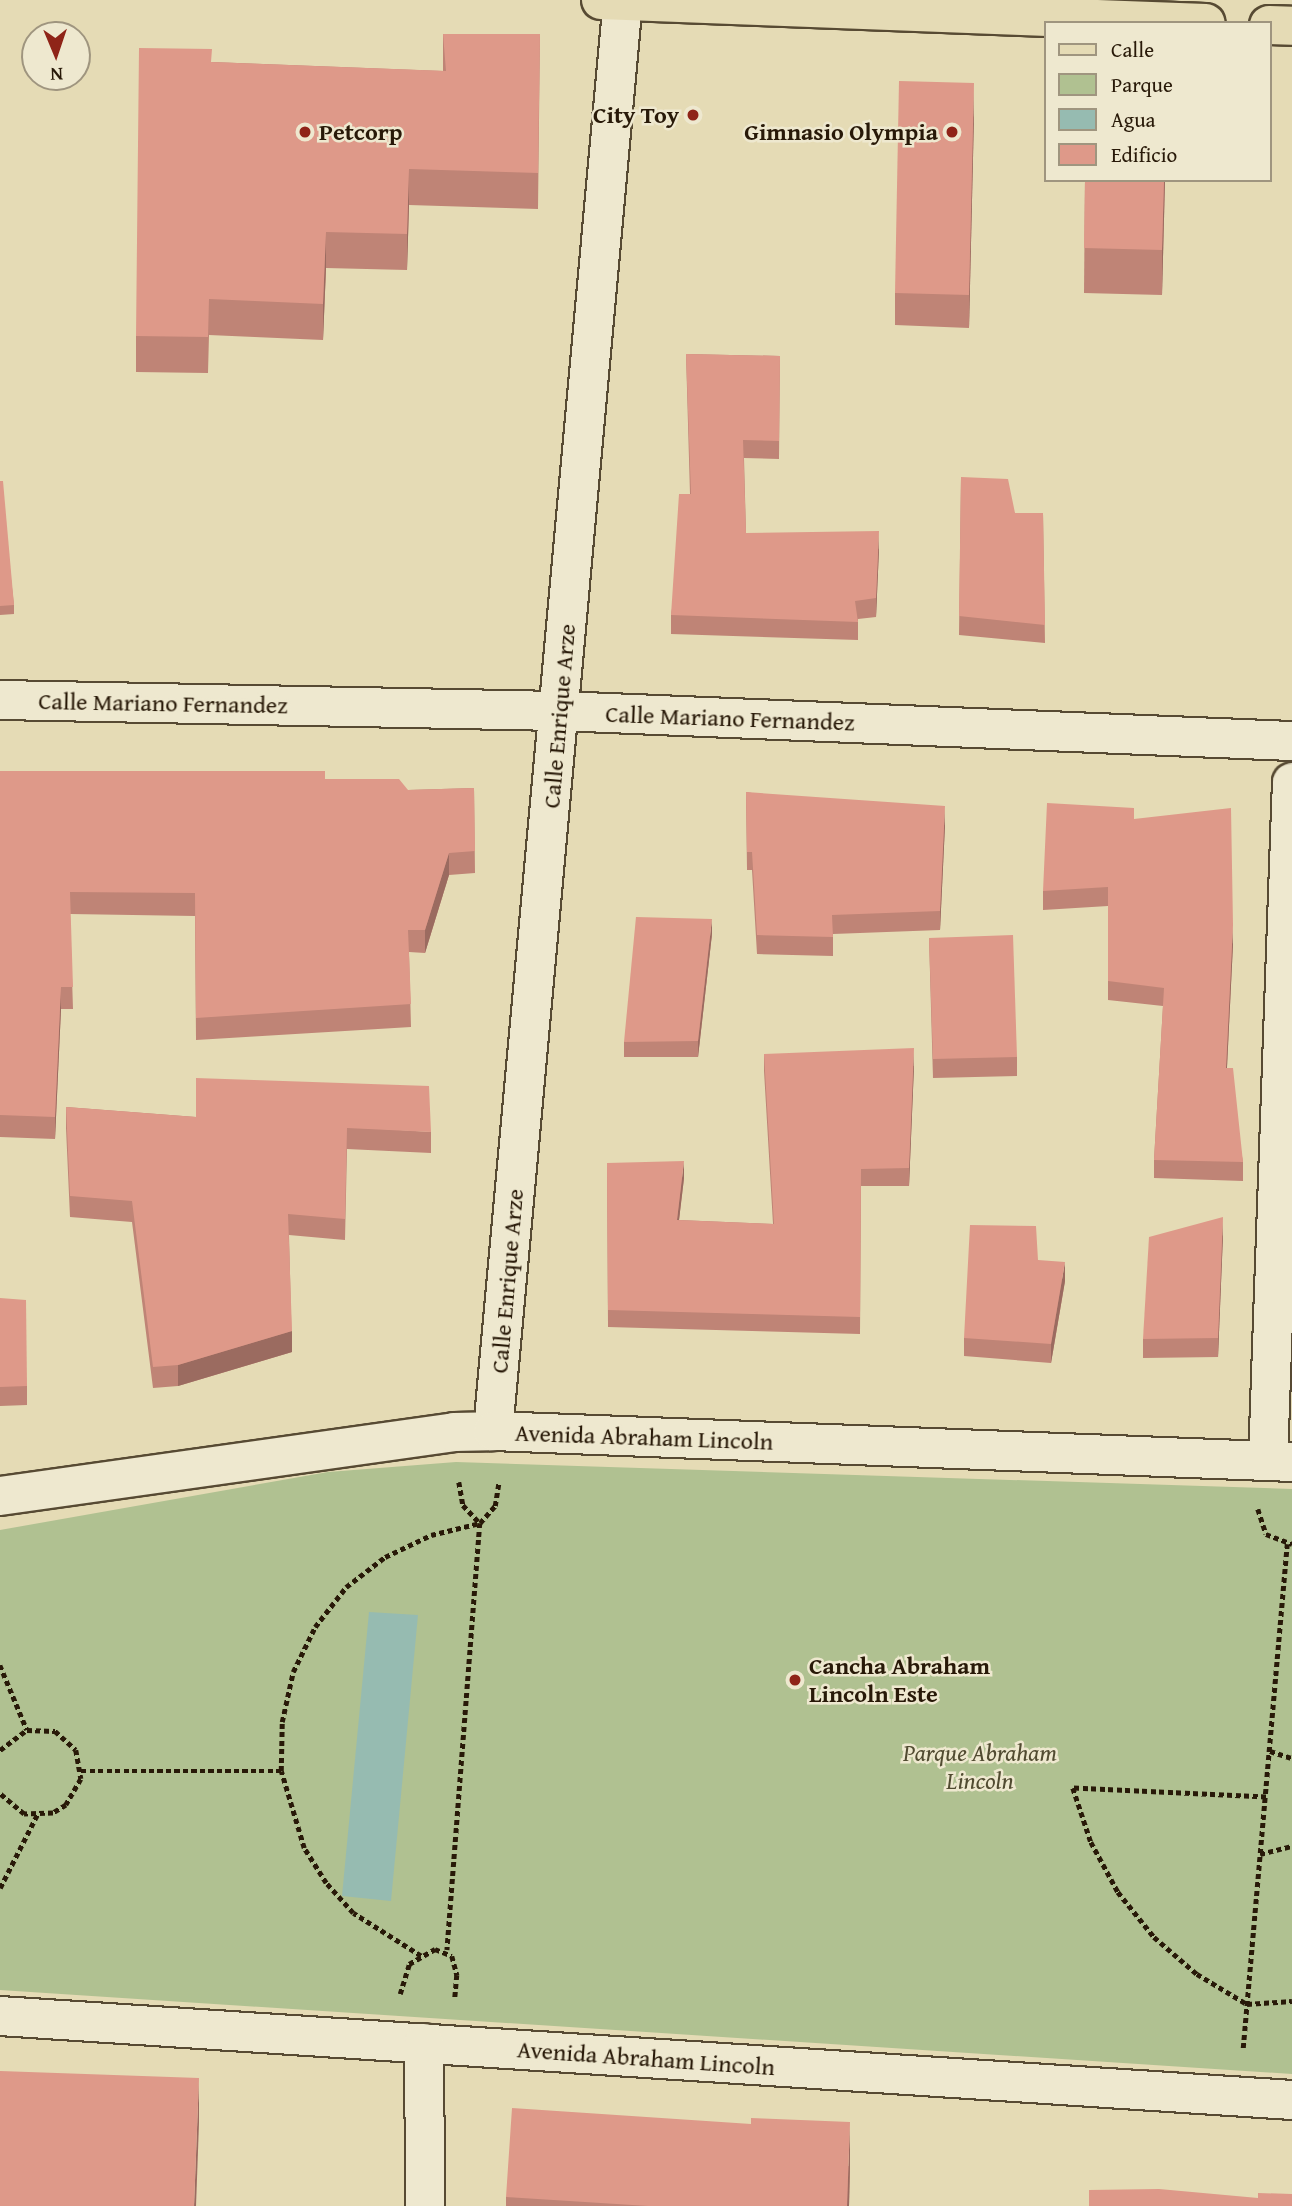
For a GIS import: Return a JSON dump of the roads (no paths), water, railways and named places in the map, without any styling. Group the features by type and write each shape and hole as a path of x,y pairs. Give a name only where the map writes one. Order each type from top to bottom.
{"main road":[{"path":"601,0 1155,21"},
{"path":"1271,25 1292,26"}],"street":[{"name":"Calle Enrique Arze","path":"494,1431 623,0"},
{"name":"Calle Mariano Fernandez","path":"0,700 559,711 1292,741"},
{"path":"1280,1461 1292,782"},
{"name":"Avenida Abraham Lincoln","path":"0,1496 454,1432 494,1431 1280,1461"},
{"name":"Avenida Abraham Lincoln","path":"0,2016 1292,2100"},
{"path":"424,2043 425,2206"}],"water":[{"path":"369,1612 418,1615 391,1901 342,1896"}],"place":[{"name":"City Toy","path":"693,115"},
{"name":"Petcorp","path":"305,132"},
{"name":"Gimnasio Olympia","path":"952,132"},
{"name":"Cancha Abraham Lincoln Este","path":"795,1680"}],"park label":[{"name":"Parque Abraham Lincoln","path":"980,1767"}]}
